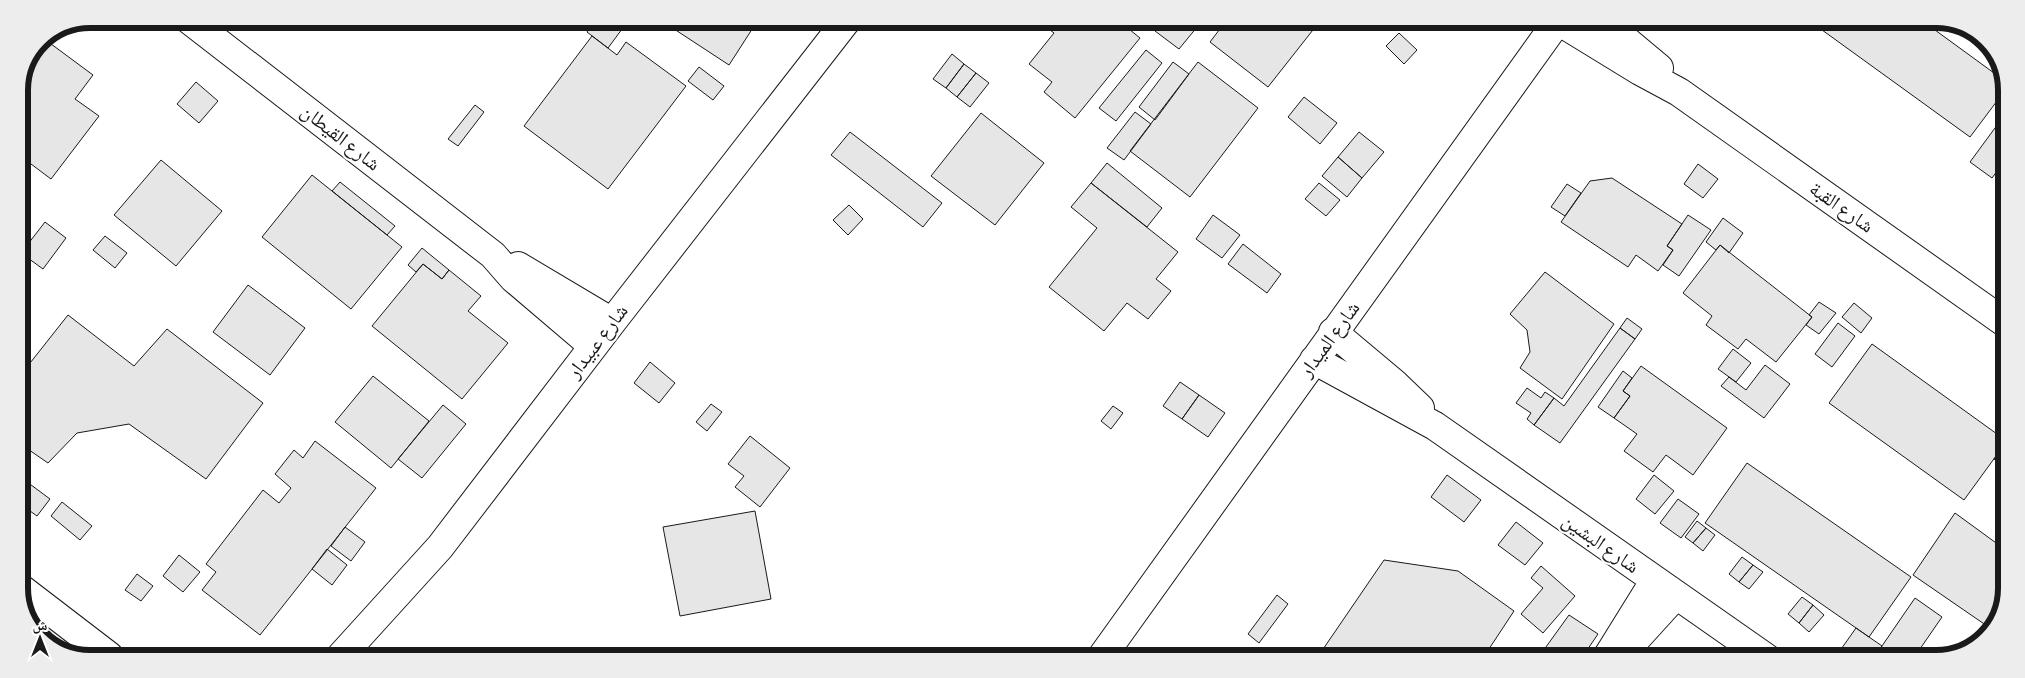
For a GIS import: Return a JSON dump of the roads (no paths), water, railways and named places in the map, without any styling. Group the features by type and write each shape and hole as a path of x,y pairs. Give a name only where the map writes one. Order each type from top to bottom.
{"street":[{"name":"شارع القيطان","path":"200,28 494,255 520,268 612,322"},
{"name":"شارع عبيدار","path":"346,650 440,547 593,346 841,28"},
{"name":"شارع الميدار","path":"1107,650 1333,332 1554,28"},
{"name":"شارع القبة","path":"1568,28 1679,92 1997,317"},
{"name":"شارع القبة","path":"1611,28 1650,59 1679,92"},
{"name":"شارع القيطان","path":"494,255 513,278 593,346"},
{"name":"شارع البشين","path":"1333,332 1406,394 1435,426"},
{"name":"شارع البشين","path":"1314,360 1435,426 1755,650"},
{"path":"1614,650 1666,588"},
{"path":"1624,650 1666,588"},
{"path":"28,593 101,650"}]}
